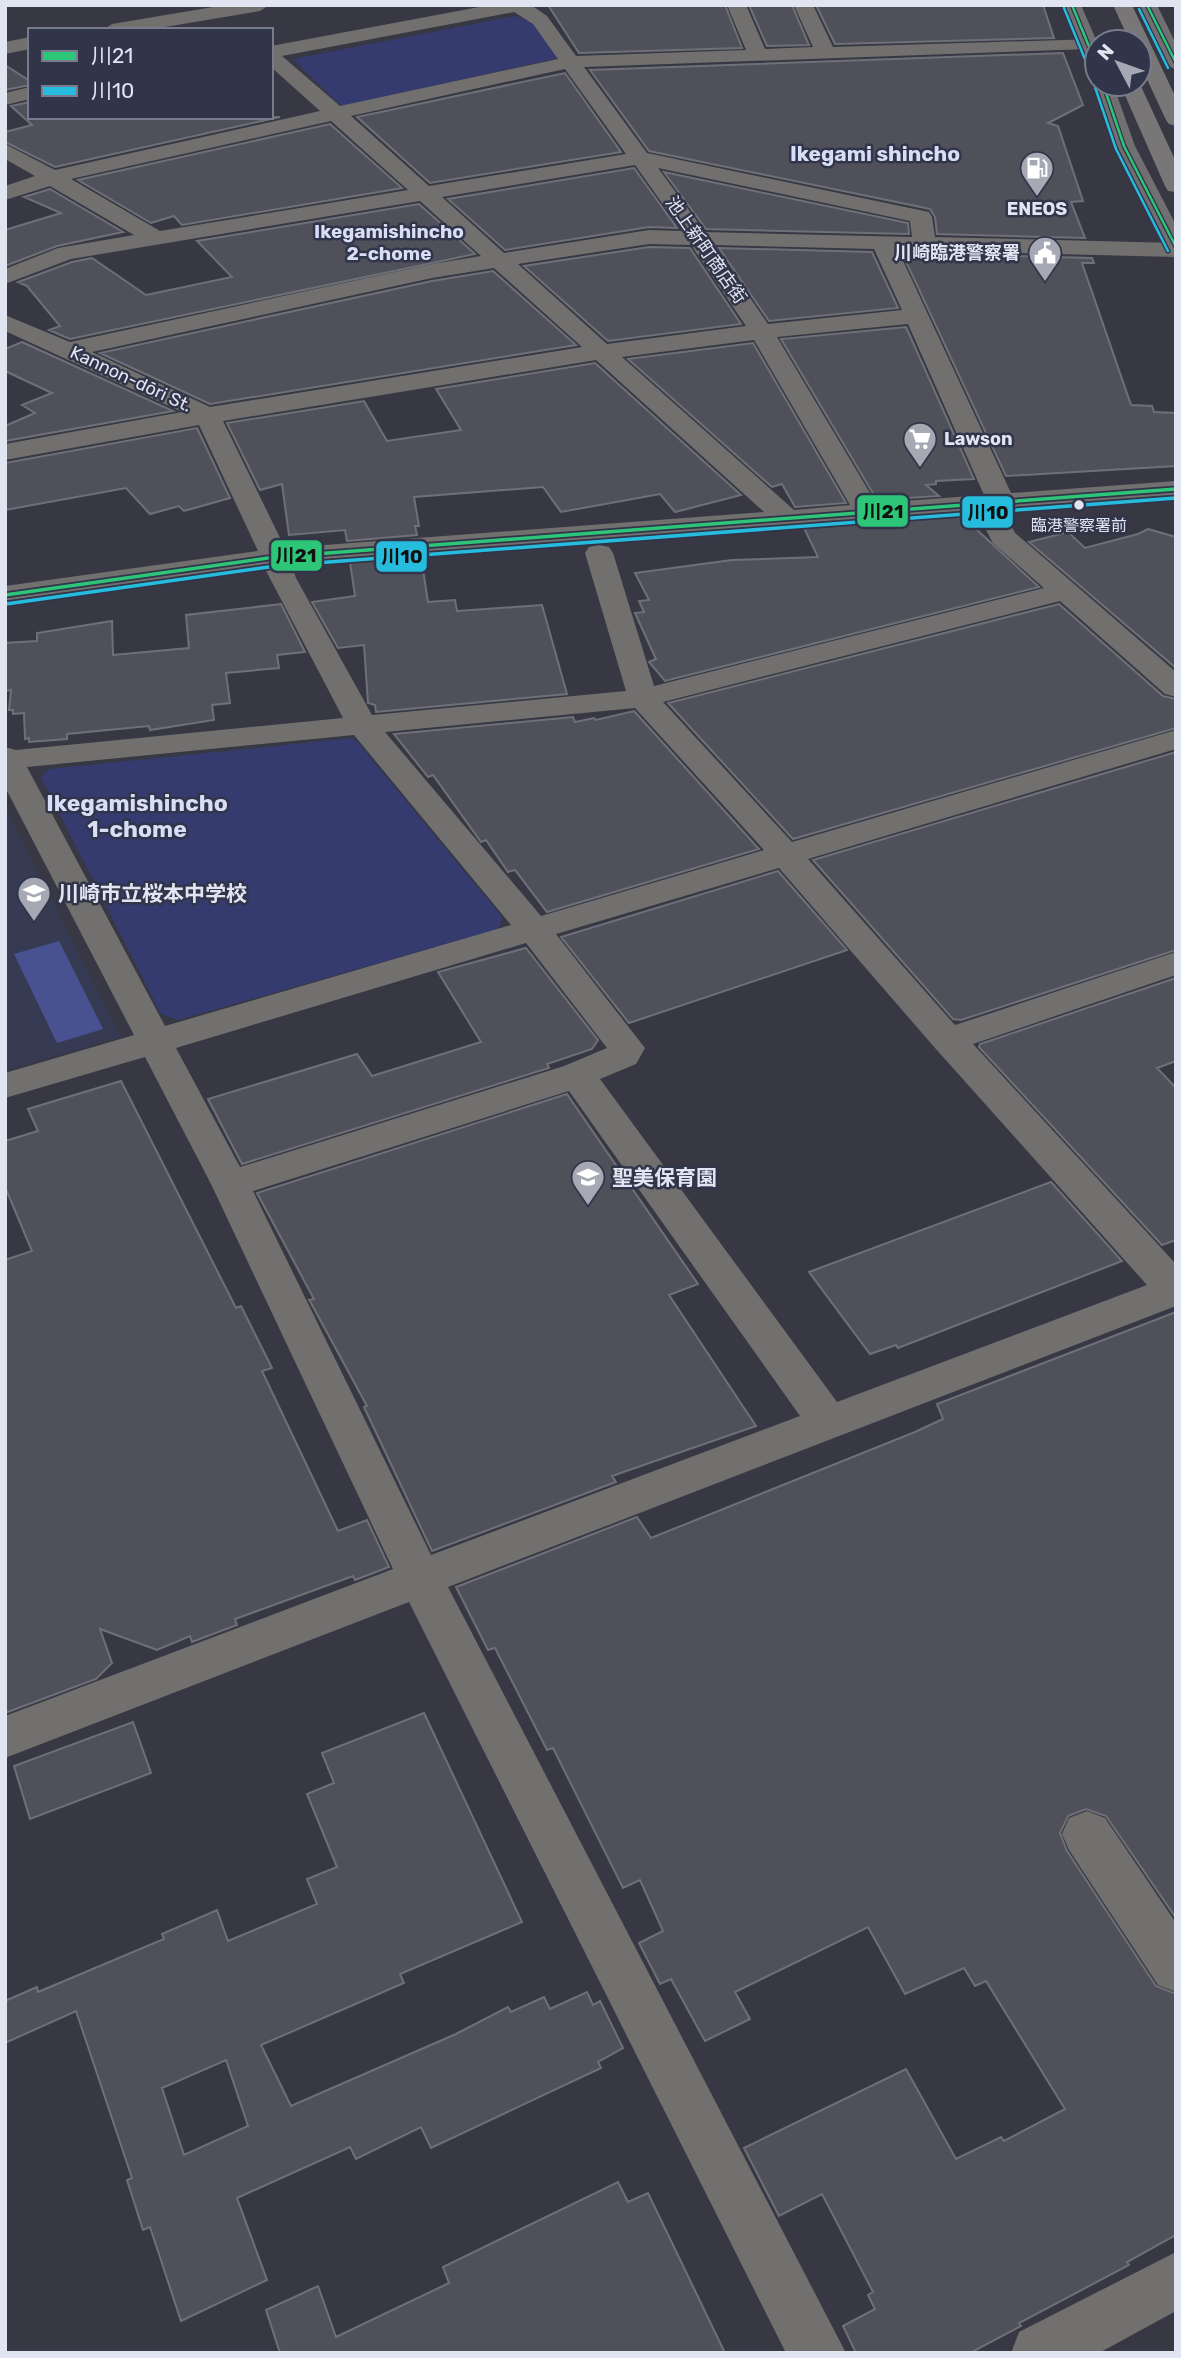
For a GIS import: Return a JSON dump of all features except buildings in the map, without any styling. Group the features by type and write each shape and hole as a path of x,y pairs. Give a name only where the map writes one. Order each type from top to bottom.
{"highway":[{"path":"1122,5 1176,120"},
{"path":"1136,98 1176,186"}],"main road":[{"path":"1072,5 1083,30"},
{"path":"1147,5 1176,64"},
{"path":"1108,98 1124,146 1176,249"}],"street":[{"path":"124,28 260,5"},
{"path":"736,5 758,55"},
{"path":"803,5 826,53"},
{"path":"273,54 519,6"},
{"name":"池上新町商店街","path":"519,6 540,20 698,238 762,332 868,513"},
{"path":"223,12 240,28"},
{"path":"5,193 54,177 570,62 1083,43"},
{"path":"5,48 28,44"},
{"path":"273,56 787,518"},
{"path":"5,150 156,238"},
{"path":"5,276 66,253 640,158 921,217 924,244"},
{"path":"68,350 402,277 621,240 671,236 1176,249"},
{"path":"883,243 998,511 1003,537 1176,688"},
{"path":"5,452 205,415 600,351 917,317"},
{"name":"Kannon-dōri St.","path":"5,322 183,402 205,415 212,424 278,567 362,725 534,930 628,1048 623,1055 578,1075"},
{"path":"5,614 278,567 599,553 998,511 1176,489"},
{"path":"5,595 787,518 868,513 1176,506"},
{"path":"5,1737 1175,1290 643,698 599,553"},
{"path":"817,2353 421,1580 230,1184 6,758 643,698 1063,592"},
{"path":"5,1086 1176,739"},
{"path":"948,1040 1176,963"},
{"path":"230,1184 578,1075 827,1421"},
{"path":"1087,1834 1176,1968"},
{"path":"1040,2353 1176,2280"}],"shaded area":[{"path":"515,16 532,22 558,58 344,106 293,59"},
{"path":"354,738 502,917 498,929 178,1020 161,1014 41,777 49,769"},
{"name":"川崎市立桜本中学校","path":"5,808 121,1037 5,1070"},
{"path":"59,941 103,1029 57,1043 14,954"}],"transit line":[{"name":"川21","path":"1072,5 1083,32"},
{"name":"川21","path":"1147,5 1176,63"},
{"name":"川10","path":"1064,8 1083,54"},
{"name":"川10","path":"1139,9 1168,68"},
{"name":"川10","path":"1099,98 1116,149 1168,251"},
{"name":"川21","path":"1108,98 1124,146 1176,247"},
{"name":"川21","path":"5,595 275,557 1176,489"},
{"name":"川10","path":"6,604 276,566 1176,498"}],"place":[{"name":"ENEOS","path":"1037,198"},
{"name":"川崎臨港警察署","path":"1045,283"},
{"name":"Lawson","path":"920,469"},
{"name":"臨港警察署前","path":"1079,505"},
{"name":"川崎市立桜本中学校","path":"34,923"},
{"name":"聖美保育園","path":"588,1207"}],"district":[{"name":"Ikegami shincho","path":"875,153"},
{"name":"Ikegamishincho 2-chome","path":"389,242"},
{"name":"Ikegamishincho 1-chome","path":"137,816"}]}
